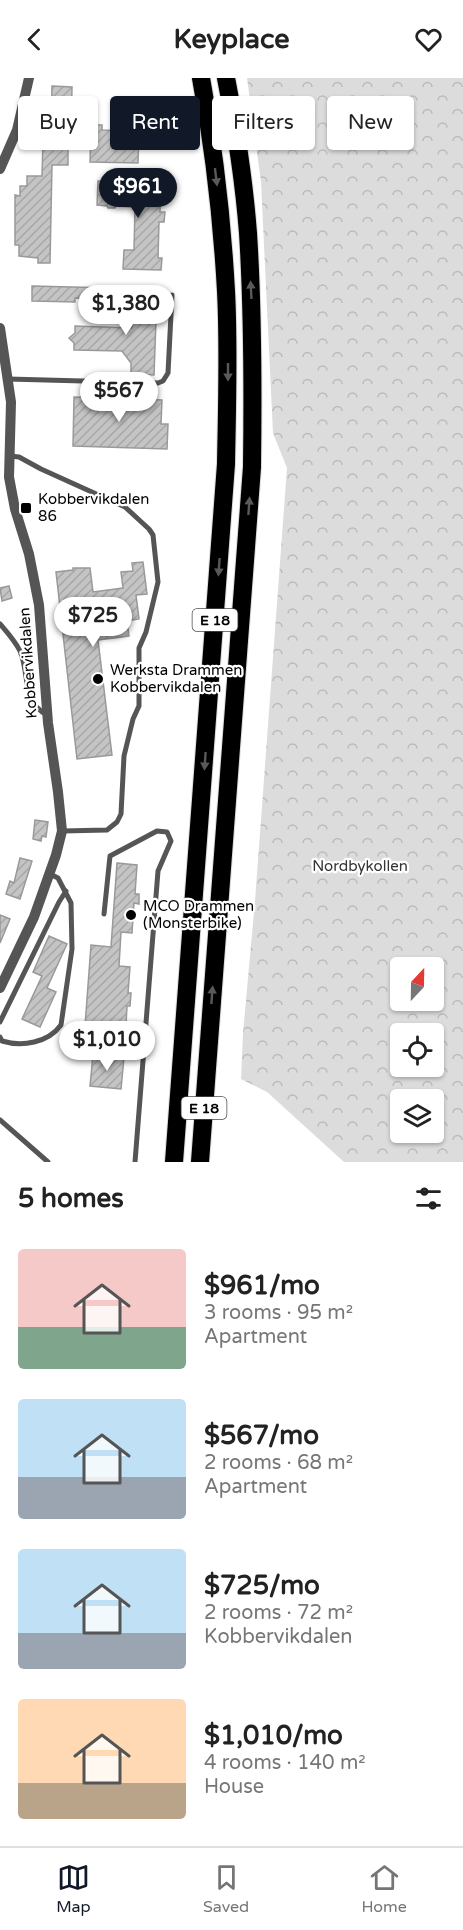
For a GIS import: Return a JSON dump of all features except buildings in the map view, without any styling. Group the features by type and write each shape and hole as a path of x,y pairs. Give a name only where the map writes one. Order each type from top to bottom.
{"highway":[{"name":"E 18","path":"174,1162 207,734 227,429 228,370 223,243 214,159 201,78"},
{"name":"E 18","path":"200,1162 251,479 253,384 248,230 241,169 226,78"},
{"path":"208,1054 210,1162"}],"street":[{"path":"0,169 17,130 29,78"},
{"name":"Kobbervikdalen","path":"0,328 11,402 9,477 20,530 31,562 39,605 47,715 62,831 50,874 24,942 0,988"}],"lane":[{"path":"8,380 158,383 163,381 168,373 172,295"},
{"path":"10,456 20,457 41,469 125,507 153,535 158,582 146,632 139,648 139,706 133,719 124,756 120,814 117,822 107,830 62,831"},
{"path":"0,624 12,637 20,652 29,695 34,705 47,715"},
{"path":"104,914 110,856 157,831 167,832 171,841 158,872 135,1162"},
{"path":"0,1037 2,1041 10,1043 43,1041 55,1034 62,1025 72,949 71,903 58,878 50,874"},
{"path":"0,1022 66,891"},
{"path":"0,1120 48,1162"}],"green space":[{"name":"Nordbykollen","path":"247,78 463,78 463,1162 344,1162 267,1092 241,1079 287,468 273,433 261,182 257,150 315,150 315,96 249,96"}],"place":[{"name":"Kobbervikdalen 86","path":"26,508"},
{"name":"Werksta Drammen Kobbervikdalen","path":"98,679"},
{"name":"MCO Drammen (Monsterbike)","path":"131,915"}]}
